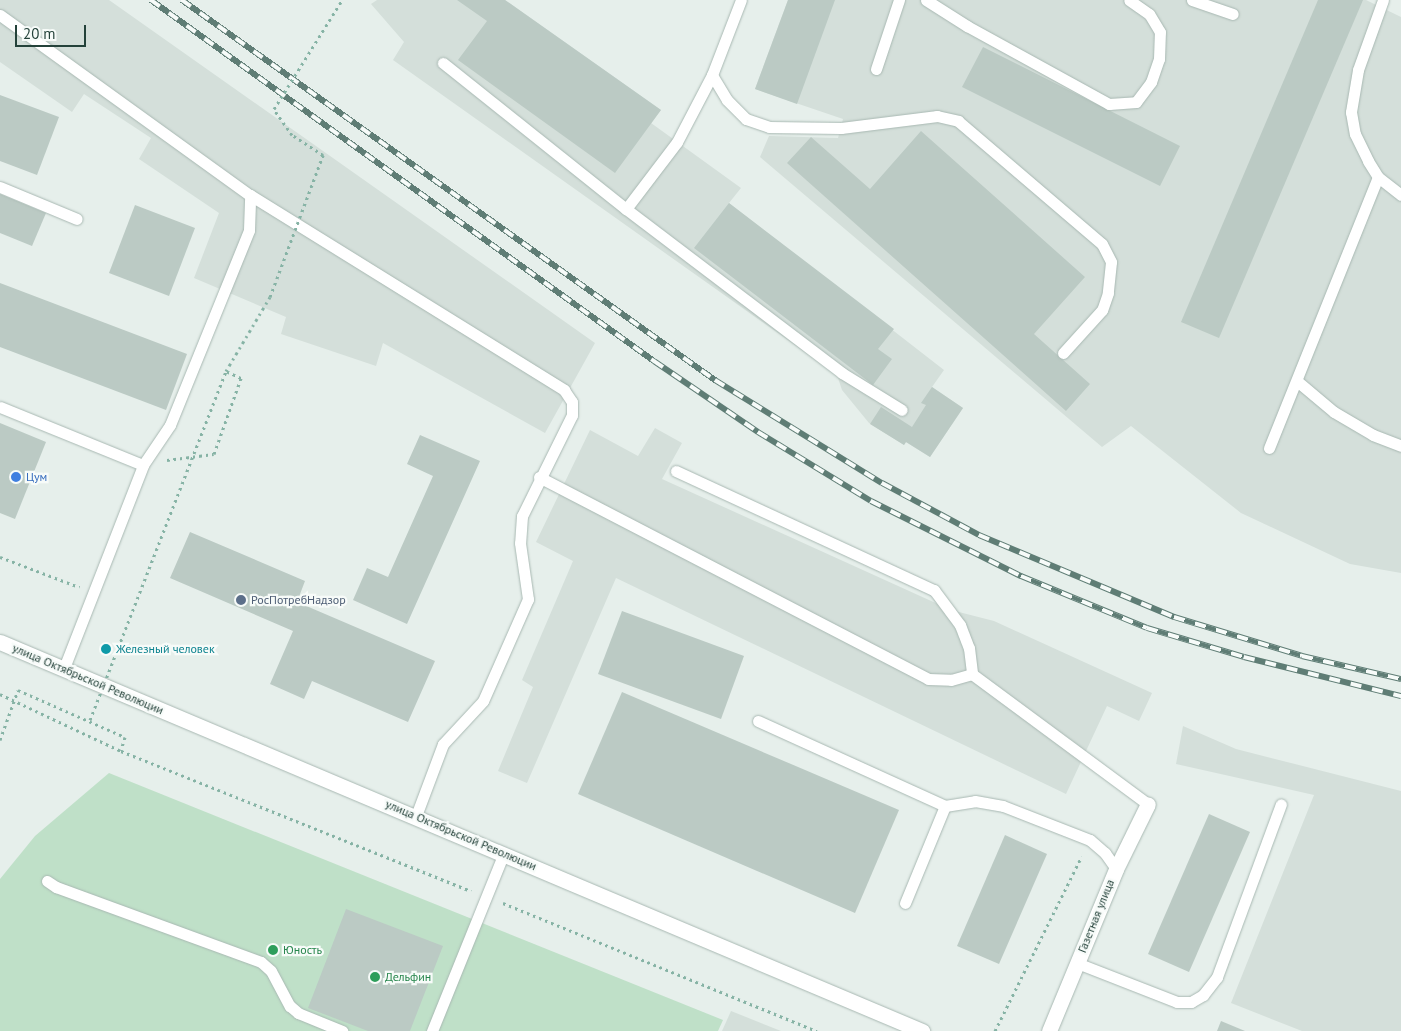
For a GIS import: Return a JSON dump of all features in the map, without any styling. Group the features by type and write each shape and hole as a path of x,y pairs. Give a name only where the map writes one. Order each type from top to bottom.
{"street":[{"name":"улица Октябрьской Революции","path":"0,642 504,853 922,1031"},
{"name":"Газетная улица","path":"1049,1031 1116,869 1148,804"}],"lane":[{"path":"626,209 676,142 712,75 741,0"},
{"path":"876,69 899,0"},
{"path":"926,0 952,18 1109,104 1136,102 1152,82 1160,59 1160,32 1149,14 1129,0"},
{"path":"1192,0 1233,14"},
{"path":"1384,1 1371,28 1358,70 1351,112 1355,134 1378,177 1401,195"},
{"path":"0,15 250,194 564,390 572,402 572,415 539,476 522,516 520,530 528,599 483,701 443,744 416,816"},
{"path":"443,63 626,209 842,373 902,410"},
{"path":"712,75 727,100 746,119 769,127 840,128 937,116 958,121 976,135 1102,244 1111,262 1108,293 1102,310 1063,353"},
{"path":"1269,448 1378,177"},
{"path":"0,187 77,219"},
{"path":"64,668 143,465 170,425 249,230 250,194"},
{"path":"1297,380 1334,412 1401,446"},
{"path":"0,407 143,465"},
{"path":"676,471 934,590 960,625 969,648 972,674 1148,804"},
{"path":"539,476 928,679 951,680 972,674"},
{"path":"758,721 945,806 975,801 1003,806 1090,840 1105,853 1116,869"},
{"path":"1077,963 1177,1002 1191,1002 1203,995 1217,977 1281,804"},
{"path":"905,902 945,806"},
{"path":"432,1031 504,853"},
{"path":"47,881 56,888 261,962 271,971 290,1006 298,1013 342,1031"}],"path":[{"path":"90,720 226,371 270,297 323,155 292,135 274,109 342,0"},
{"path":"214,454 241,378 226,371"},
{"path":"0,740 18,690 125,737 121,750"},
{"path":"0,694 121,750 817,1031"},
{"path":"995,1031 1090,840"}],"shaded area":[{"path":"0,0 109,0 595,343 545,433 383,343 376,366 281,334 286,317 194,278 219,213 139,159 151,138 84,94 72,112 0,62"},
{"path":"377,0 505,0 661,110 651,123 741,188 729,203 944,370 932,387 963,408 930,457 906,442 904,445 869,423 842,390 837,375 393,60 404,42 371,4"},
{"path":"788,0 1366,0 1401,17 1401,573 1350,564 1241,513 1131,426 1102,447 760,157 769,136 838,138 843,119 755,89"},
{"path":"655,428 682,443 662,479 951,610 994,621 1152,693 1139,721 1107,706 1066,794 616,578 527,783 498,771 533,687 522,680 573,561 536,542 590,430 638,456"},
{"path":"1183,726 1236,749 1401,791 1401,1031 1302,1031 1231,1003 1314,795 1176,764"},
{"path":"731,1011 781,1031 722,1031"}],"green space":[{"name":"Юность","path":"109,773 723,1020 718,1031 0,1031 0,879 35,836"}],"building":[{"path":"457,0 505,0 661,110 615,173 458,60 487,21"},
{"path":"788,0 835,0 797,104 755,89"},
{"path":"1318,0 1363,0 1219,338 1181,322"},
{"path":"983,47 1180,146 1160,186 962,87"},
{"path":"0,95 59,117 37,175 0,161"},
{"path":"921,131 1085,277 1034,334 1090,384 1066,411 787,163 811,137 870,189"},
{"path":"0,194 46,213 32,246 0,233"},
{"path":"729,203 894,329 878,349 892,359 873,385 694,248"},
{"path":"135,205 195,228 169,296 109,273"},
{"path":"0,283 187,354 166,410 0,347"},
{"path":"932,387 963,408 930,457 906,442 904,445 870,424 881,407 912,427 926,405 921,403"},
{"name":"Цум","path":"0,423 46,442 15,519 0,513"},
{"path":"420,435 480,461 407,624 353,600 367,568 388,577 433,476 407,464"},
{"path":"190,532 305,581 297,602 435,661 408,722 312,681 304,699 270,684 293,631 170,578"},
{"path":"622,611 744,656 721,719 598,674"},
{"path":"622,692 899,810 855,913 578,794"},
{"path":"1209,814 1250,832 1189,972 1148,954"},
{"path":"1005,835 1047,854 999,964 957,946"},
{"name":"Дельфин","path":"346,909 443,946 410,1031 368,1031 308,1008"},
{"path":"1221,1021 1245,1031 1217,1031"}],"railway":[{"path":"151,0 654,361 758,432 871,501 1021,576 1147,628 1244,657 1401,696"},
{"path":"182,0 715,380 882,483 979,535 1174,617 1302,656 1401,679"}],"place":[{"name":"Цум","path":"16,477"},
{"name":"РосПотребНадзор","path":"241,600"},
{"name":"Железный человек","path":"106,649"},
{"name":"Юность","path":"273,950"},
{"name":"Дельфин","path":"375,977"}]}
